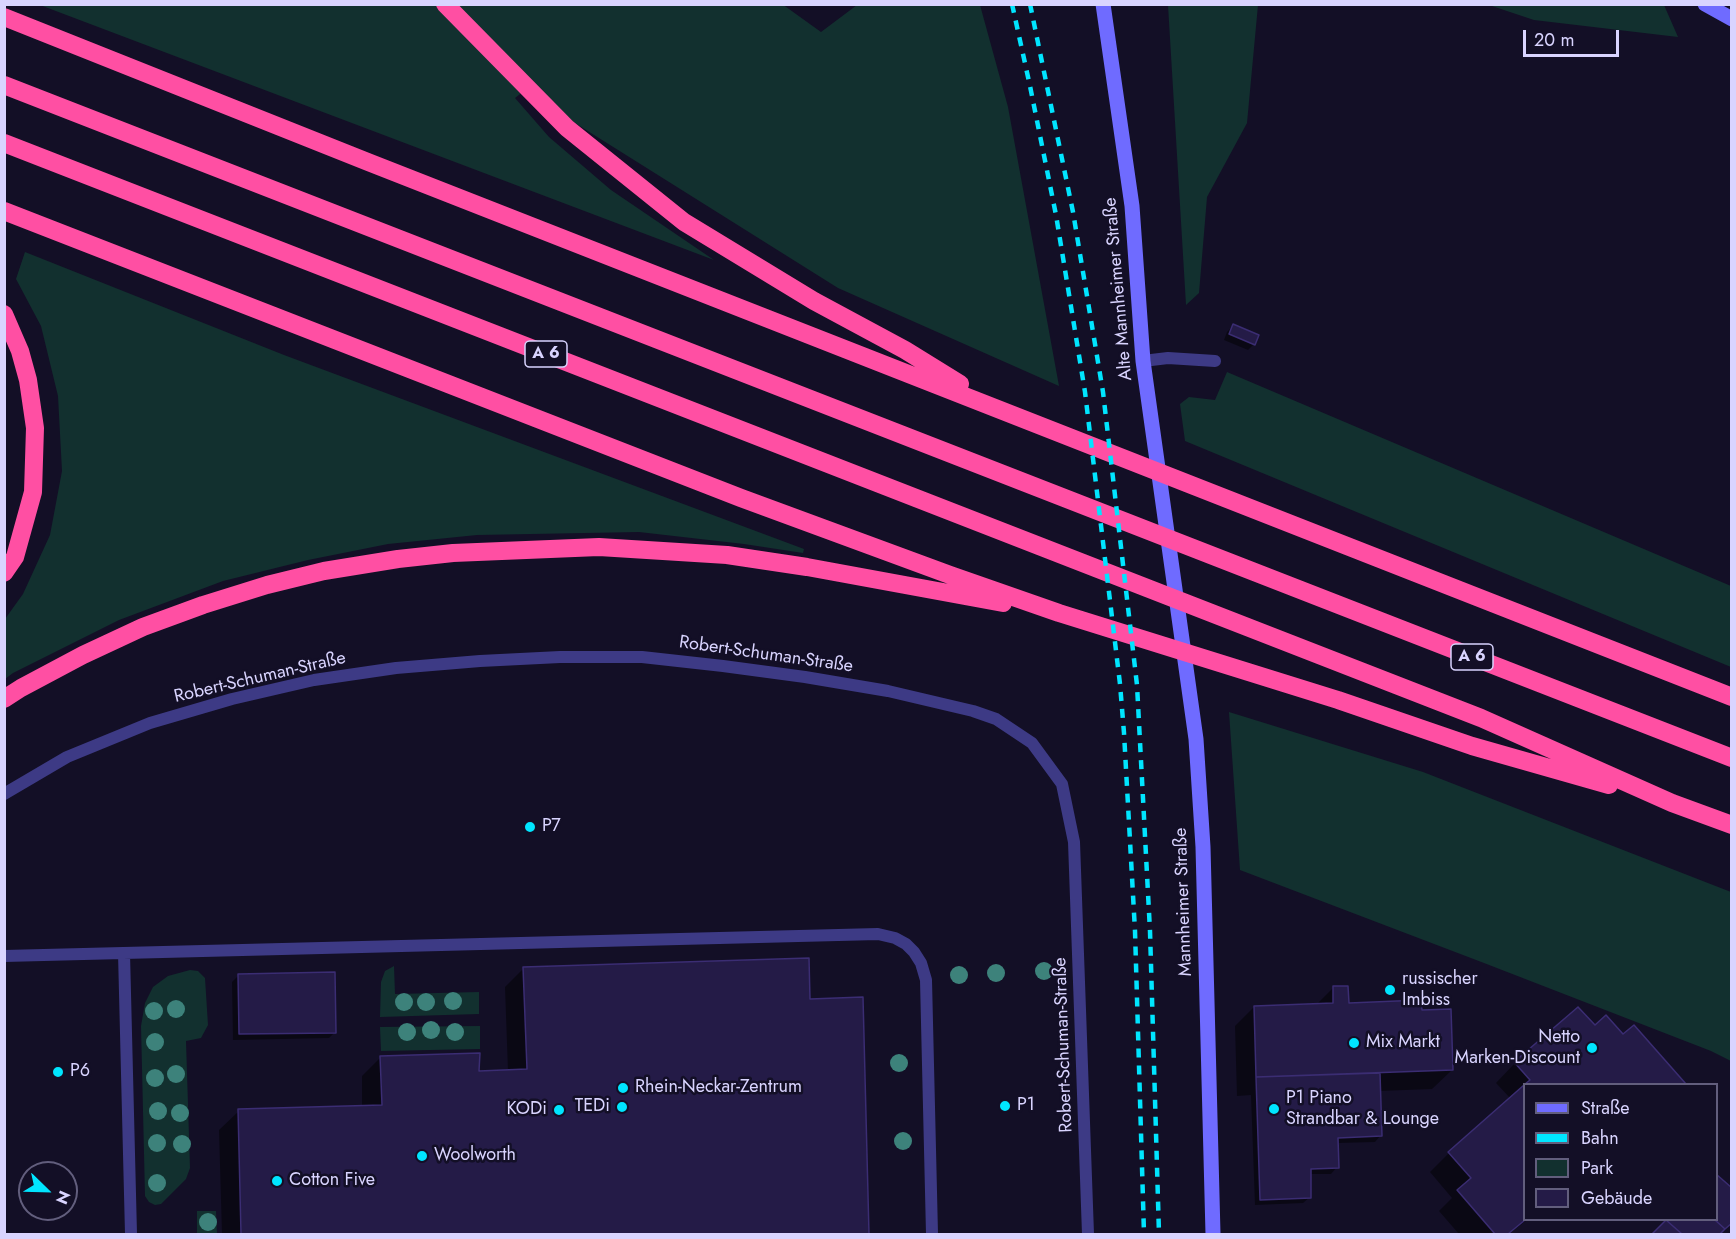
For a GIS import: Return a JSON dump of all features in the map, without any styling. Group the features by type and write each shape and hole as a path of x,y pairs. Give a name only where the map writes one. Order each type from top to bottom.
{"highway":[{"path":"446,4 567,128 684,222 814,301 905,350 997,408"},
{"path":"4,17 1731,696"},
{"name":"A 6","path":"4,85 1731,758"},
{"name":"A 6","path":"4,143 1481,718 1672,803 1731,825"},
{"name":"A 6","path":"4,211 741,498 950,575 1059,613 1338,700 1472,746 1672,803"},
{"path":"4,314 20,351 28,380 35,428 33,492 15,557 4,573"},
{"name":"A 6","path":"4,699 83,655 143,627 203,605 267,585 324,571 453,553 599,547 727,555 807,567 1059,613"}],"main road":[{"name":"Alte Mannheimer Straße","path":"1103,4 1132,206 1143,361 1171,570"},
{"path":"1705,4 1731,19"},
{"name":"Mannheimer Straße","path":"1171,570 1196,739 1202,836 1213,1234"}],"lane":[{"path":"1143,361 1168,358 1215,361"},
{"name":"Robert-Schuman-Straße","path":"4,794 67,757 150,723 232,699 314,680 396,668 470,662 560,657 654,658 805,677 888,691 973,711 996,719 1032,743 1062,784 1074,842 1088,1234"},
{"path":"4,956 878,934 895,938 915,952 926,980 932,1234"},
{"path":"124,953 131,1234"}],"green space":[{"path":"782,4 821,32 857,5 980,5 1008,107 1059,386 838,288 524,91 515,98 549,137 611,190 714,260 40,5"},
{"path":"1168,5 1258,5 1247,123 1207,197 1199,293 1186,305"},
{"path":"1489,5 1664,5 1678,37 1534,20"},
{"path":"25,252 284,355 804,549 803,553 639,532 477,535 388,544 308,560 223,581 119,620 5,679 5,619 23,594 50,535 62,471 58,396 41,326 16,279"},
{"path":"1227,372 1731,586 1731,667 1185,441 1180,404 1189,397 1215,400"},
{"path":"1229,712 1423,772 1731,892 1731,1061 1711,1051 1240,870"},
{"path":"394,966 395,994 479,992 479,1014 380,1017 381,982 385,971"},
{"path":"190,970 198,971 205,978 208,1025 201,1038 186,1041 190,1168 186,1179 161,1204 155,1205 145,1196 141,1026 145,1003 153,987 168,976"},
{"path":"480,1026 480,1049 381,1051 380,1027"},
{"path":"197,1211 216,1211 217,1234 197,1234"}],"building":[{"path":"1233,324 1259,335 1255,345 1229,334"},
{"name":"Rhein-Neckar-Zentrum","path":"809,958 810,999 863,997 869,1234 241,1234 238,1109 382,1105 380,1056 480,1053 479,1071 527,1069 523,967"},
{"path":"335,972 336,1033 239,1034 238,974"},
{"name":"Mix Markt","path":"1333,986 1348,986 1349,1003 1421,1000 1422,1010 1451,1009 1453,1070 1256,1077 1254,1006 1333,1003"},
{"name":"Netto Marken-Discount","path":"1578,1007 1595,1025 1606,1015 1623,1034 1634,1025 1685,1083 1526,1083 1530,1080 1514,1062"},
{"path":"1380,1073 1382,1136 1338,1138 1339,1168 1311,1169 1311,1198 1260,1200 1256,1077"},
{"name":"Netto Marken-Discount","path":"1523,1086 1524,1221 1508,1234 1495,1234 1457,1190 1471,1178 1448,1152"},
{"path":"1718,1176 1732,1188 1732,1223 1725,1229 1716,1221 1718,1221"},
{"path":"1667,1221 1682,1234 1652,1234"},
{"path":"1667,1221 1716,1221 1725,1229 1720,1234 1682,1234"}],"railway":[{"path":"1012,4 1056,215 1085,392 1120,684 1135,931 1144,1234"},
{"path":"1030,4 1073,212 1103,392 1137,685 1150,931 1159,1234"}],"place":[{"name":"P7","path":"530,827"},
{"name":"russischer Imbiss","path":"1390,990"},
{"name":"Mix Markt","path":"1354,1043"},
{"name":"Netto Marken-Discount","path":"1592,1048"},
{"name":"P6","path":"58,1072"},
{"name":"Rhein-Neckar-Zentrum","path":"623,1088"},
{"name":"P1","path":"1005,1106"},
{"name":"TEDi","path":"622,1107"},
{"name":"P1 Piano Strandbar & Lounge","path":"1274,1109"},
{"name":"KODi","path":"559,1110"},
{"name":"Woolworth","path":"422,1156"},
{"name":"Cotton Five","path":"277,1181"}]}
